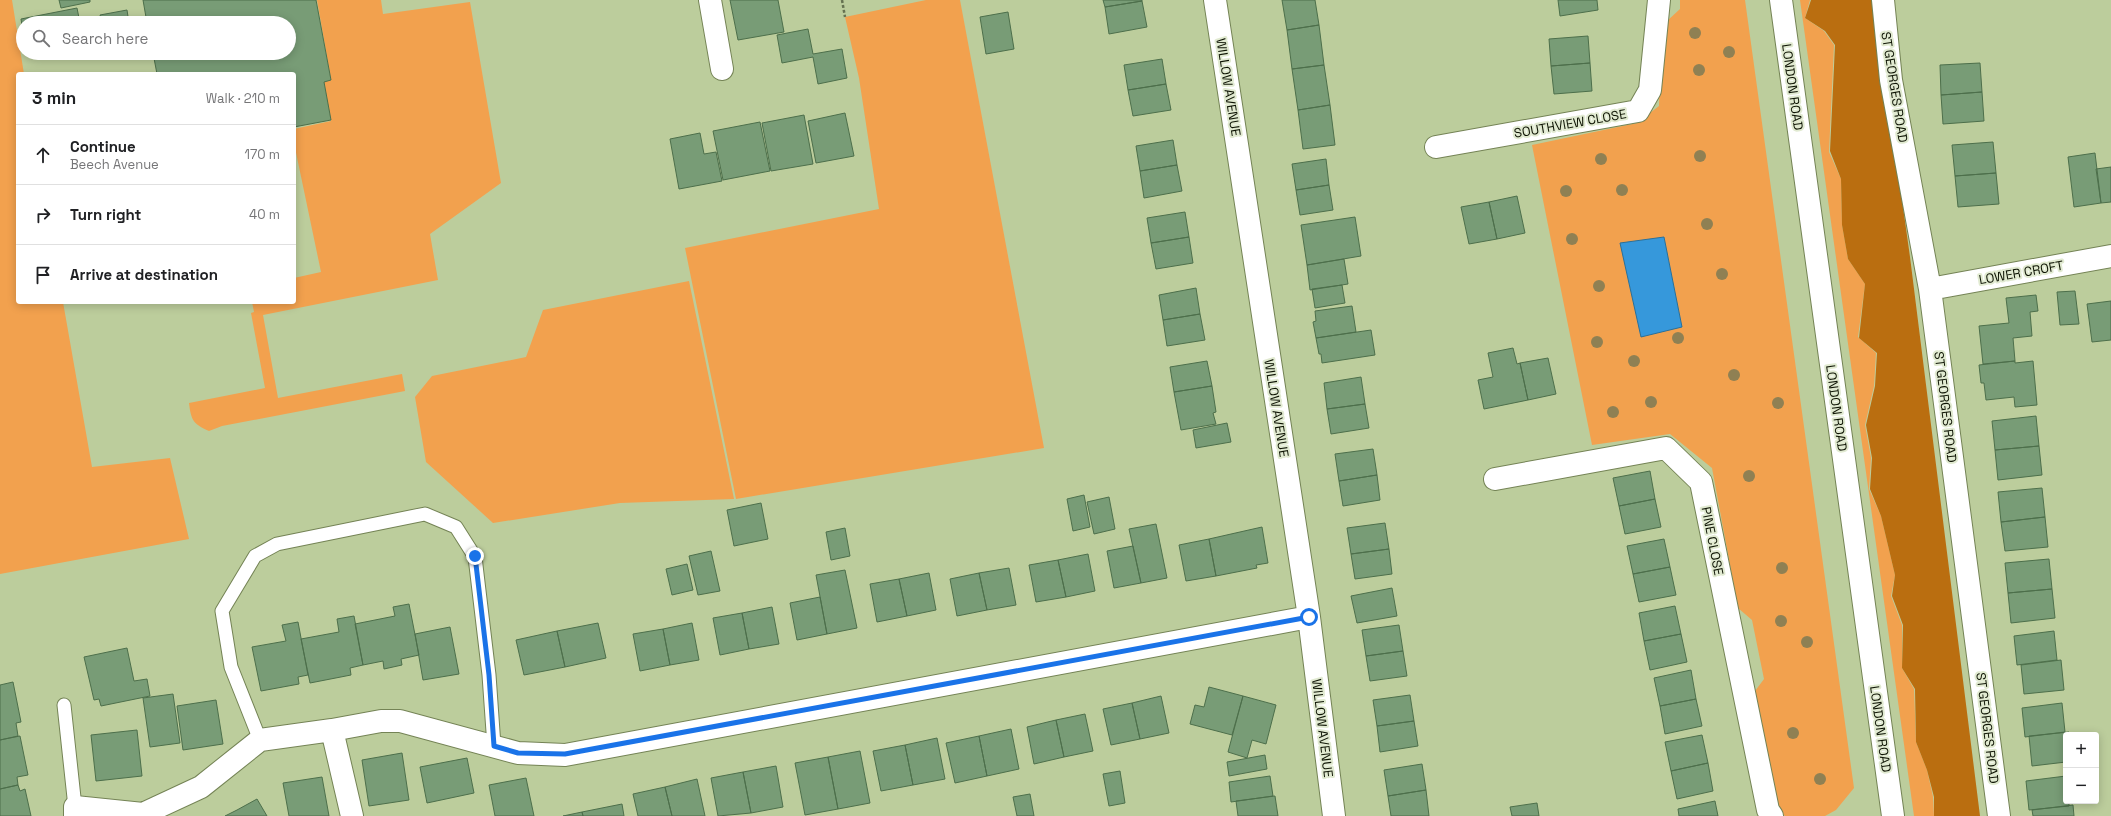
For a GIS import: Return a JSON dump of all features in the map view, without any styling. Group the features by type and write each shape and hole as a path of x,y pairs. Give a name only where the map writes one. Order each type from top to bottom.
{"street":[{"path":"710,0 722,69"},
{"name":"WILLOW AVENUE","path":"1216,0 1309,617 1334,816"},
{"name":"SOUTHVIEW CLOSE","path":"1436,146 1638,110 1650,90 1659,0"},
{"name":"LONDON ROAD","path":"1781,0 1893,816"},
{"name":"ST GEORGES ROAD","path":"1883,0 1892,80 1930,289 2000,816"},
{"name":"LOWER CROFT","path":"1930,289 2111,256"},
{"name":"PINE CLOSE","path":"1495,479 1666,448 1701,482 1768,810 1772,816"},
{"path":"75,811 143,814 201,787 260,740 332,730 380,721 400,721 518,753 565,754 1309,617"},
{"path":"332,730 352,816"}],"lane":[{"path":"260,740 231,667 222,611 254,556 277,544 425,514 456,526 475,556 489,675 494,746"},
{"path":"64,705 75,811"}],"path":[{"path":"842,0 845,16"}],"shaded area":[{"path":"0,0 12,0 16,25 16,60 22,60 24,72 16,72 16,304 63,304 92,467 170,458 189,539 0,574"},
{"path":"317,0 381,0 383,14 470,2 501,183 430,234 438,280 263,315 278,398 402,374 405,391 222,426 209,431 196,424 191,414 189,403 265,388 251,313 254,312 252,304 296,304 296,278 321,272 296,153 296,129 331,121 324,82 331,80"},
{"path":"926,0 960,0 1044,448 736,499 685,248 879,209 859,78 845,17"},
{"path":"1680,0 1745,0 1854,788 1836,810 1825,816 1785,816 1778,810 1755,691 1764,679 1752,620 1738,608 1712,468 1670,434 1592,445 1532,145 1637,123 1659,106 1660,70 1667,21 1680,9"},
{"path":"1800,0 1810,0 1805,18 1824,31 1834,45 1829,152 1841,179 1842,225 1848,259 1865,284 1858,337 1876,353 1874,386 1865,425 1871,458 1869,489 1881,516 1895,575 1891,596 1902,625 1902,668 1914,689 1916,742 1927,770 1933,797 1934,816 1914,816"},
{"path":"1811,0 1874,0 1910,257 1980,816 1934,816 1934,797 1927,770 1916,742 1915,689 1902,668 1903,625 1892,596 1895,575 1881,516 1870,489 1872,458 1866,425 1875,386 1877,353 1859,338 1865,284 1848,259 1842,225 1841,179 1830,151 1835,45 1825,31 1805,18"},
{"path":"689,281 734,499 620,503 493,523 426,462 415,397 432,376 526,357 543,310"}],"water":[{"path":"1664,237 1682,327 1641,337 1620,243"}],"building":[{"path":"59,0 90,0 90,2 61,8"},
{"path":"143,0 316,0 331,80 324,82 331,120 296,127 296,72 157,72 154,60 296,60 296,16 146,16"},
{"path":"730,0 778,0 784,32 738,40"},
{"path":"1103,0 1142,0 1142,1 1105,7"},
{"path":"1282,0 1315,0 1319,25 1287,30"},
{"path":"1558,0 1597,0 1598,10 1560,16"},
{"path":"1142,1 1147,27 1109,34 1105,7"},
{"path":"77,8 79,16 36,16"},
{"path":"127,10 128,16 100,16"},
{"path":"1008,12 1014,49 986,54 980,17"},
{"path":"1319,25 1324,65 1292,69 1287,30"},
{"path":"808,29 813,54 842,49 847,78 818,84 813,57 782,63 777,35"},
{"path":"1588,36 1590,63 1551,66 1549,39"},
{"path":"1162,59 1166,84 1128,90 1124,65"},
{"path":"1590,63 1592,91 1554,94 1551,66"},
{"path":"1980,63 1982,92 1941,95 1940,65"},
{"path":"1324,65 1330,105 1298,110 1292,69"},
{"path":"1166,84 1171,110 1133,116 1128,90"},
{"path":"1982,92 1984,121 1943,124 1941,95"},
{"path":"1330,105 1335,145 1303,149 1298,110"},
{"path":"845,113 854,156 816,163 808,121"},
{"path":"804,115 813,164 771,171 762,123"},
{"path":"760,122 770,171 723,180 713,131"},
{"path":"700,133 704,154 716,152 722,181 679,189 670,139"},
{"path":"1173,140 1177,165 1140,171 1136,146"},
{"path":"1993,142 1996,173 1955,176 1952,145"},
{"path":"2095,153 2101,203 2074,207 2068,157"},
{"path":"1326,159 1329,185 1296,190 1292,164"},
{"path":"1177,165 1182,191 1144,198 1140,171"},
{"path":"2111,167 2111,202 2101,203 2096,169"},
{"path":"1996,173 1999,204 1958,207 1955,176"},
{"path":"1329,185 1333,210 1300,215 1296,190"},
{"path":"1517,196 1525,233 1497,239 1489,202"},
{"path":"1489,202 1497,239 1469,244 1461,207"},
{"path":"1185,212 1189,237 1151,243 1147,218"},
{"path":"1355,217 1361,256 1307,265 1301,225"},
{"path":"1189,237 1193,263 1156,269 1151,243"},
{"path":"1344,259 1348,284 1310,290 1307,265"},
{"path":"1342,285 1345,303 1315,308 1312,289"},
{"path":"1196,288 1200,314 1163,320 1159,295"},
{"path":"2075,291 2079,324 2060,325 2057,292"},
{"path":"2036,295 2038,311 2030,312 2032,336 2013,338 2015,361 1983,364 1979,326 2009,323 2006,298"},
{"path":"2111,301 2111,340 2092,342 2087,304"},
{"path":"1352,306 1356,332 1316,338 1313,322 1316,321 1315,311"},
{"path":"1200,314 1205,340 1167,346 1163,320"},
{"path":"1371,330 1375,355 1322,363 1316,338"},
{"path":"1513,348 1517,364 1520,363 1528,400 1484,409 1478,380 1493,377 1488,353"},
{"path":"1548,358 1556,394 1528,400 1520,363"},
{"path":"1207,361 1212,386 1174,392 1170,367"},
{"path":"2015,361 2015,363 2033,361 2037,405 2015,407 2014,397 1986,400 1984,383 1981,383 1979,365"},
{"path":"1361,377 1365,404 1327,409 1324,383"},
{"path":"1212,386 1216,412 1213,413 1216,424 1181,430 1174,392"},
{"path":"1365,404 1369,428 1331,434 1327,409"},
{"path":"2036,416 2039,446 1995,450 1992,421"},
{"path":"1227,423 1231,442 1196,448 1193,430"},
{"path":"2039,446 2042,475 1998,480 1995,450"},
{"path":"1373,449 1377,475 1339,481 1335,454"},
{"path":"1650,471 1655,499 1619,506 1613,478"},
{"path":"1377,475 1380,500 1343,506 1339,481"},
{"path":"2042,488 2045,517 2001,522 1998,492"},
{"path":"1084,495 1090,527 1073,531 1067,499"},
{"path":"1109,497 1115,529 1094,534 1087,502"},
{"path":"1655,499 1661,527 1625,534 1619,506"},
{"path":"761,503 768,539 734,546 727,510"},
{"path":"2045,517 2048,547 2005,551 2001,522"},
{"path":"1385,523 1389,549 1351,554 1347,528"},
{"path":"1156,524 1167,578 1141,583 1129,529"},
{"path":"1262,527 1268,563 1256,565 1257,568 1216,576 1209,539"},
{"path":"845,528 850,556 831,560 826,532"},
{"path":"1209,539 1216,576 1186,581 1179,545"},
{"path":"1664,539 1670,567 1633,574 1627,546"},
{"path":"1133,546 1141,583 1114,588 1107,551"},
{"path":"1389,549 1392,574 1355,579 1351,554"},
{"path":"711,551 720,591 698,595 689,556"},
{"path":"1088,554 1095,591 1066,597 1058,560"},
{"path":"2049,559 2052,589 2008,593 2005,563"},
{"path":"1058,560 1066,597 1036,602 1029,565"},
{"path":"687,564 693,590 672,595 666,569"},
{"path":"1670,567 1676,595 1639,602 1633,574"},
{"path":"1009,568 1016,605 987,610 979,573"},
{"path":"845,570 857,628 827,634 816,575"},
{"path":"929,573 936,610 907,616 899,579"},
{"path":"979,573 987,610 957,616 950,579"},
{"path":"899,579 907,616 877,622 870,584"},
{"path":"1392,588 1397,616 1357,623 1351,596"},
{"path":"2052,589 2055,618 2011,623 2008,593"},
{"path":"820,597 827,634 797,640 790,603"},
{"path":"409,604 419,655 401,659 402,665 384,669 383,661 363,665 355,624 395,616 393,607"},
{"path":"1675,606 1681,634 1644,641 1639,613"},
{"path":"772,607 779,644 749,649 742,613"},
{"path":"742,613 749,649 720,655 713,618"},
{"path":"354,616 363,665 350,668 351,675 310,683 301,639 339,632 337,619"},
{"path":"298,622 308,675 298,677 299,684 261,691 252,647 286,641 282,625"},
{"path":"598,623 606,658 565,667 557,631"},
{"path":"692,623 699,660 670,665 663,629"},
{"path":"1399,625 1403,651 1366,656 1362,630"},
{"path":"450,627 459,674 423,680 415,634"},
{"path":"663,629 670,665 640,671 633,634"},
{"path":"557,631 565,667 524,675 516,640"},
{"path":"2054,631 2057,660 2017,665 2014,636"},
{"path":"1681,634 1687,662 1650,670 1644,641"},
{"path":"127,648 134,681 147,679 150,696 101,706 99,699 94,700 84,657"},
{"path":"1403,651 1407,676 1370,681 1366,656"},
{"path":"2061,660 2064,690 2024,694 2021,665"},
{"path":"1691,670 1696,699 1660,706 1654,678"},
{"path":"13,682 21,722 16,723 18,736 0,740 0,685"},
{"path":"1209,687 1243,696 1232,735 1190,724 1195,705 1204,707"},
{"path":"173,694 180,743 150,747 143,698"},
{"path":"1410,695 1414,721 1377,726 1373,700"},
{"path":"1161,696 1169,733 1140,739 1132,703"},
{"path":"1243,696 1276,705 1266,744 1252,740 1247,758 1228,752"},
{"path":"1696,699 1702,726 1665,734 1660,706"},
{"path":"216,700 223,744 183,750 177,706"},
{"path":"1132,703 1140,739 1111,745 1103,709"},
{"path":"2062,703 2065,732 2025,737 2022,708"},
{"path":"1085,714 1093,751 1064,757 1056,720"},
{"path":"1056,720 1064,757 1034,764 1027,727"},
{"path":"1414,721 1418,746 1380,752 1377,726"},
{"path":"1011,729 1019,769 987,776 979,736"},
{"path":"137,730 142,776 96,781 91,735"},
{"path":"2063,733 2063,762 2032,766 2029,736"},
{"path":"1702,735 1708,763 1671,771 1665,742"},
{"path":"20,736 28,775 17,777 18,785 0,789 0,740"},
{"path":"979,736 987,776 955,783 946,743"},
{"path":"937,738 945,779 913,785 905,745"},
{"path":"905,745 913,785 881,791 873,751"},
{"path":"860,751 870,803 838,809 828,757"},
{"path":"402,753 409,800 369,806 362,760"},
{"path":"1265,755 1267,769 1229,776 1227,762"},
{"path":"828,757 838,809 805,815 795,763"},
{"path":"467,758 474,793 427,803 420,767"},
{"path":"1708,763 1713,791 1677,799 1671,771"},
{"path":"1422,764 1426,790 1388,796 1384,770"},
{"path":"776,766 783,807 751,813 743,772"},
{"path":"1120,771 1125,803 1109,806 1103,774"},
{"path":"743,772 751,813 718,816 711,778"},
{"path":"1270,776 1273,796 1231,802 1229,782"},
{"path":"2063,776 2063,804 2069,804 2069,806 2029,810 2026,781"},
{"path":"322,777 329,816 289,816 283,783"},
{"path":"526,778 534,816 495,816 489,785"},
{"path":"697,779 705,816 672,816 665,787"},
{"path":"18,785 20,791 25,789 31,816 0,816 0,789"},
{"path":"665,787 672,816 638,816 633,794"},
{"path":"1426,790 1429,816 1391,816 1388,796"},
{"path":"1030,794 1034,816 1017,816 1013,797"},
{"path":"1275,796 1278,816 1238,816 1236,801"},
{"path":"257,799 267,816 225,816 237,810"},
{"path":"1715,801 1718,816 1679,816 1678,809"},
{"path":"1537,803 1539,816 1512,816 1510,807"},
{"path":"622,804 624,816 583,816 582,812"},
{"path":"2073,805 2074,816 2033,816 2032,810"},
{"path":"582,812 583,816 563,816"}],"route":[{"path":"475,556 489,675 494,746 518,753 565,754 1309,617"}]}
